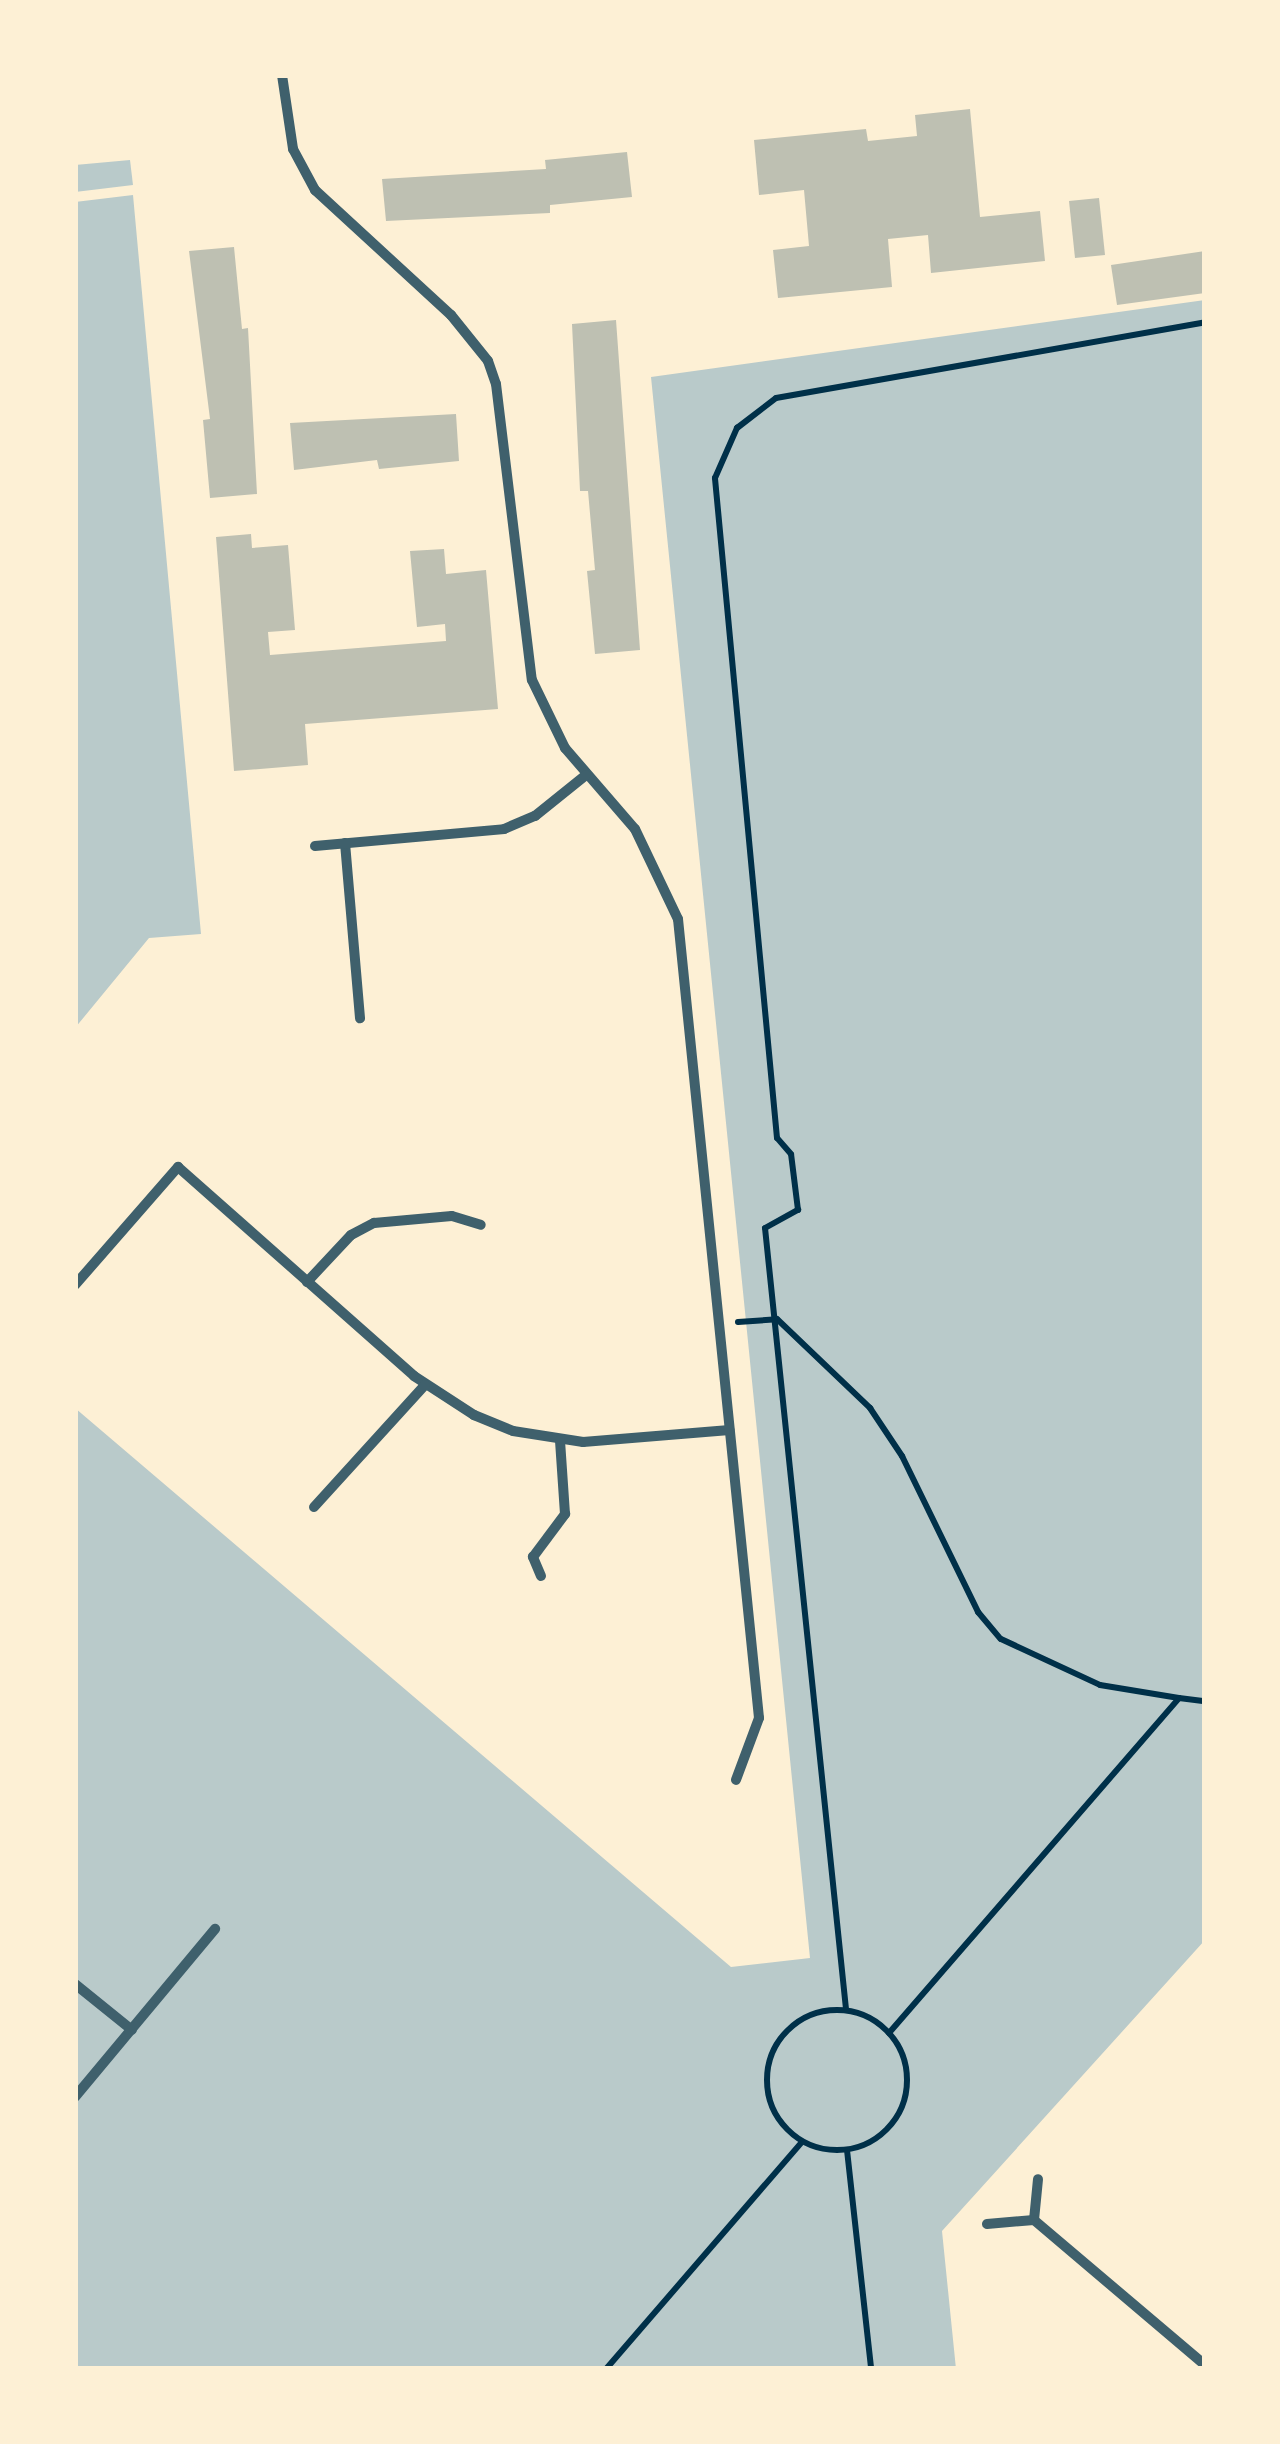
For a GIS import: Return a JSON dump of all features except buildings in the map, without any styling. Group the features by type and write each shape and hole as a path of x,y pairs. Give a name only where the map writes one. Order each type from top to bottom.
{"street":[{"path":"282,75 292,149 316,190 451,315 488,361 496,384 522,642 544,709 586,775 635,829 678,919 759,1718 736,1780"},
{"path":"315,846 504,829 535,816 586,775"},
{"path":"345,844 360,1018"},
{"path":"75,1286 178,1167 425,1384 487,1420 560,1440 730,1430"},
{"path":"307,1282 351,1235 374,1223 452,1216 480,1225"},
{"path":"314,1507 425,1384"},
{"path":"541,1576 533,1557 564,1514 560,1440"},
{"path":"75,2097 215,1929"},
{"path":"75,1984 132,2030"},
{"path":"1034,2220 1038,2180"},
{"path":"988,2224 1034,2220 1205,2364"}],"path":[{"path":"846,2010 777,1319 764,1228 798,1210 791,1154 777,1138 715,478 724,448 753,410 776,398 1205,322"},
{"path":"720,1324 777,1319 870,1408 902,1456 978,1612 1002,1639 1100,1685 1205,1701"},
{"path":"889,2032 1179,1698"},
{"path":"846,2010 889,2032 907,2066 901,2111 869,2144 847,2150 802,2142 774,2110 767,2090 771,2058 786,2030 804,2017 846,2010"},
{"path":"606,2369 802,2142"},
{"path":"847,2150 871,2369"}],"shaded area":[{"path":"130,160 133,185 75,192 75,165"},
{"path":"133,195 201,934 149,938 75,1028 75,202"},
{"path":"1205,300 1205,1940 942,2231 956,2369 75,2369 75,1408 731,1967 810,1958 651,377"}]}
